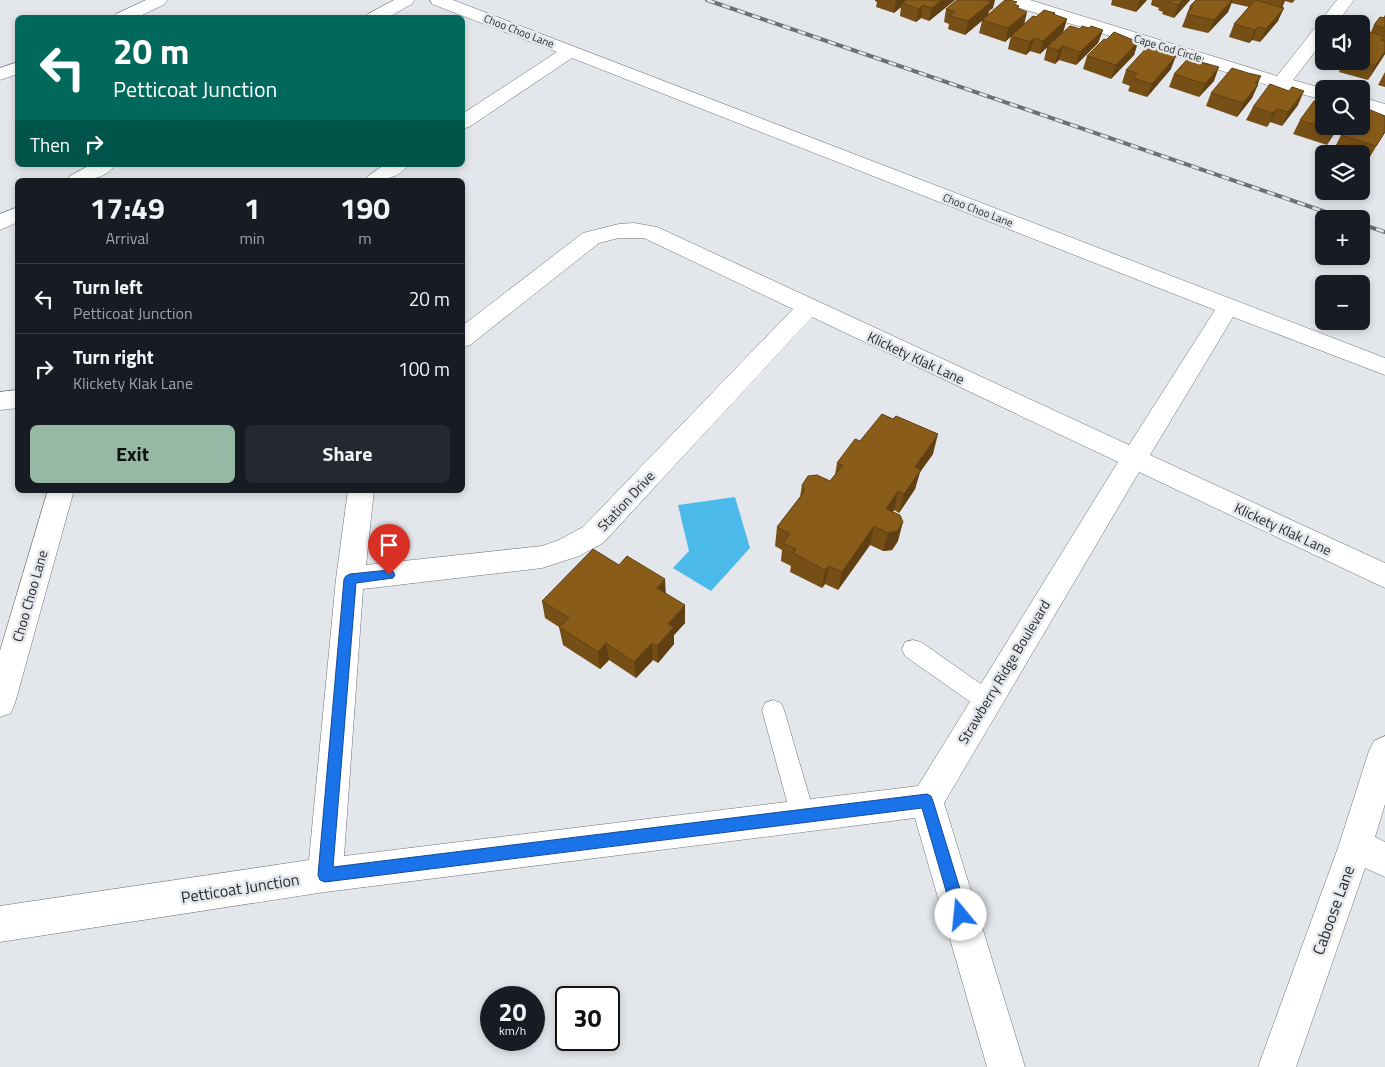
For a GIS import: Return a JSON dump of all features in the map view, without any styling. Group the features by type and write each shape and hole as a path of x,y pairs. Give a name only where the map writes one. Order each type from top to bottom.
{"street":[{"path":"128,15 159,0"},
{"path":"379,15 406,0"},
{"name":"Choo Choo Lane","path":"438,0 1385,367"},
{"name":"Cape Cod Circle","path":"1012,0 1281,83 1315,92"},
{"path":"1334,15 1346,0"},
{"path":"1281,83 1315,40"},
{"name":"Choo Choo Lane","path":"465,121 571,51"},
{"path":"0,75 15,68"},
{"path":"1370,106 1385,110"},
{"path":"82,178 101,167"},
{"path":"378,178 395,167"},
{"path":"0,222 15,214"},
{"name":"Klickety Klak Lane","path":"465,337 591,238 619,231 649,232 1133,460 1385,576"},
{"name":"Station Drive","path":"350,579 542,557 569,548 594,535 808,307"},
{"name":"Strawberry Ridge Boulevard","path":"927,801 1133,460 1228,307"},
{"path":"0,401 15,399"},
{"name":"Choo Choo Lane","path":"0,703 12,617 60,493"},
{"path":"325,875 350,579 361,493"},
{"name":"Caboose Lane","path":"1277,1067 1370,853 1385,751"},
{"path":"927,801 1006,1067"},
{"name":"Petticoat Junction","path":"0,924 325,875 927,801"}],"lane":[{"path":"913,649 987,701"},
{"path":"773,710 803,816"}],"water":[{"path":"735,497 750,548 711,591 673,568 689,551 678,505"}],"building":[{"path":"906,0 942,0 932,8 923,5 919,9 902,3"},
{"path":"957,0 990,0 988,1 991,2 968,21 950,16 955,12 946,9"},
{"path":"1005,0 1017,2 1014,4 1019,6 1017,8 1027,12 1008,28 982,20"},
{"path":"1183,0 1178,5 1167,1"},
{"path":"1196,0 1232,0 1214,20 1187,14 1193,7 1190,6"},
{"path":"1255,0 1284,8 1266,29 1258,27 1255,30 1234,24"},
{"path":"1044,10 1067,19 1043,41 1034,38 1030,42 1011,36 1033,16 1036,17"},
{"path":"1380,17 1385,18 1385,32 1381,31 1384,28 1374,25"},
{"path":"1070,26 1080,29 1082,26 1089,28 1091,26 1103,30 1080,52 1063,46 1058,50 1047,47"},
{"path":"1114,32 1138,42 1116,65 1087,56 1104,39 1106,40"},
{"path":"1370,32 1383,36 1381,40 1385,41 1385,52 1375,66 1370,65"},
{"path":"1151,43 1171,50 1168,53 1176,56 1152,84 1133,78 1137,73 1126,70"},
{"path":"1192,54 1204,58 1201,62 1219,67 1205,84 1174,74"},
{"path":"1232,68 1261,76 1255,83 1258,85 1243,103 1211,93"},
{"path":"1270,84 1289,91 1292,87 1304,91 1288,112 1277,109 1273,113 1253,107"},
{"path":"1315,101 1315,125 1300,120"},
{"path":"1370,110 1385,116 1385,132 1376,146 1341,135 1370,135"},
{"path":"882,414 893,419 896,416 938,434 915,467 921,470 904,494 898,491 886,509 900,515 903,522 897,531 888,533 874,526 842,572 829,566 825,570 793,553 796,549 783,543 790,534 777,527 804,492 802,485 808,476 817,475 830,481 843,465 837,463 855,439 860,441"},
{"path":"593,549 619,565 627,556 665,579 657,588 685,605 668,624 674,627 657,646 652,643 634,662 606,643 598,652 559,627 569,618 542,601"}],"railway":[{"path":"707,0 1320,210"},
{"path":"1370,227 1385,232"}],"route":[{"path":"389,575 350,579 325,875 927,801 961,915"}]}
